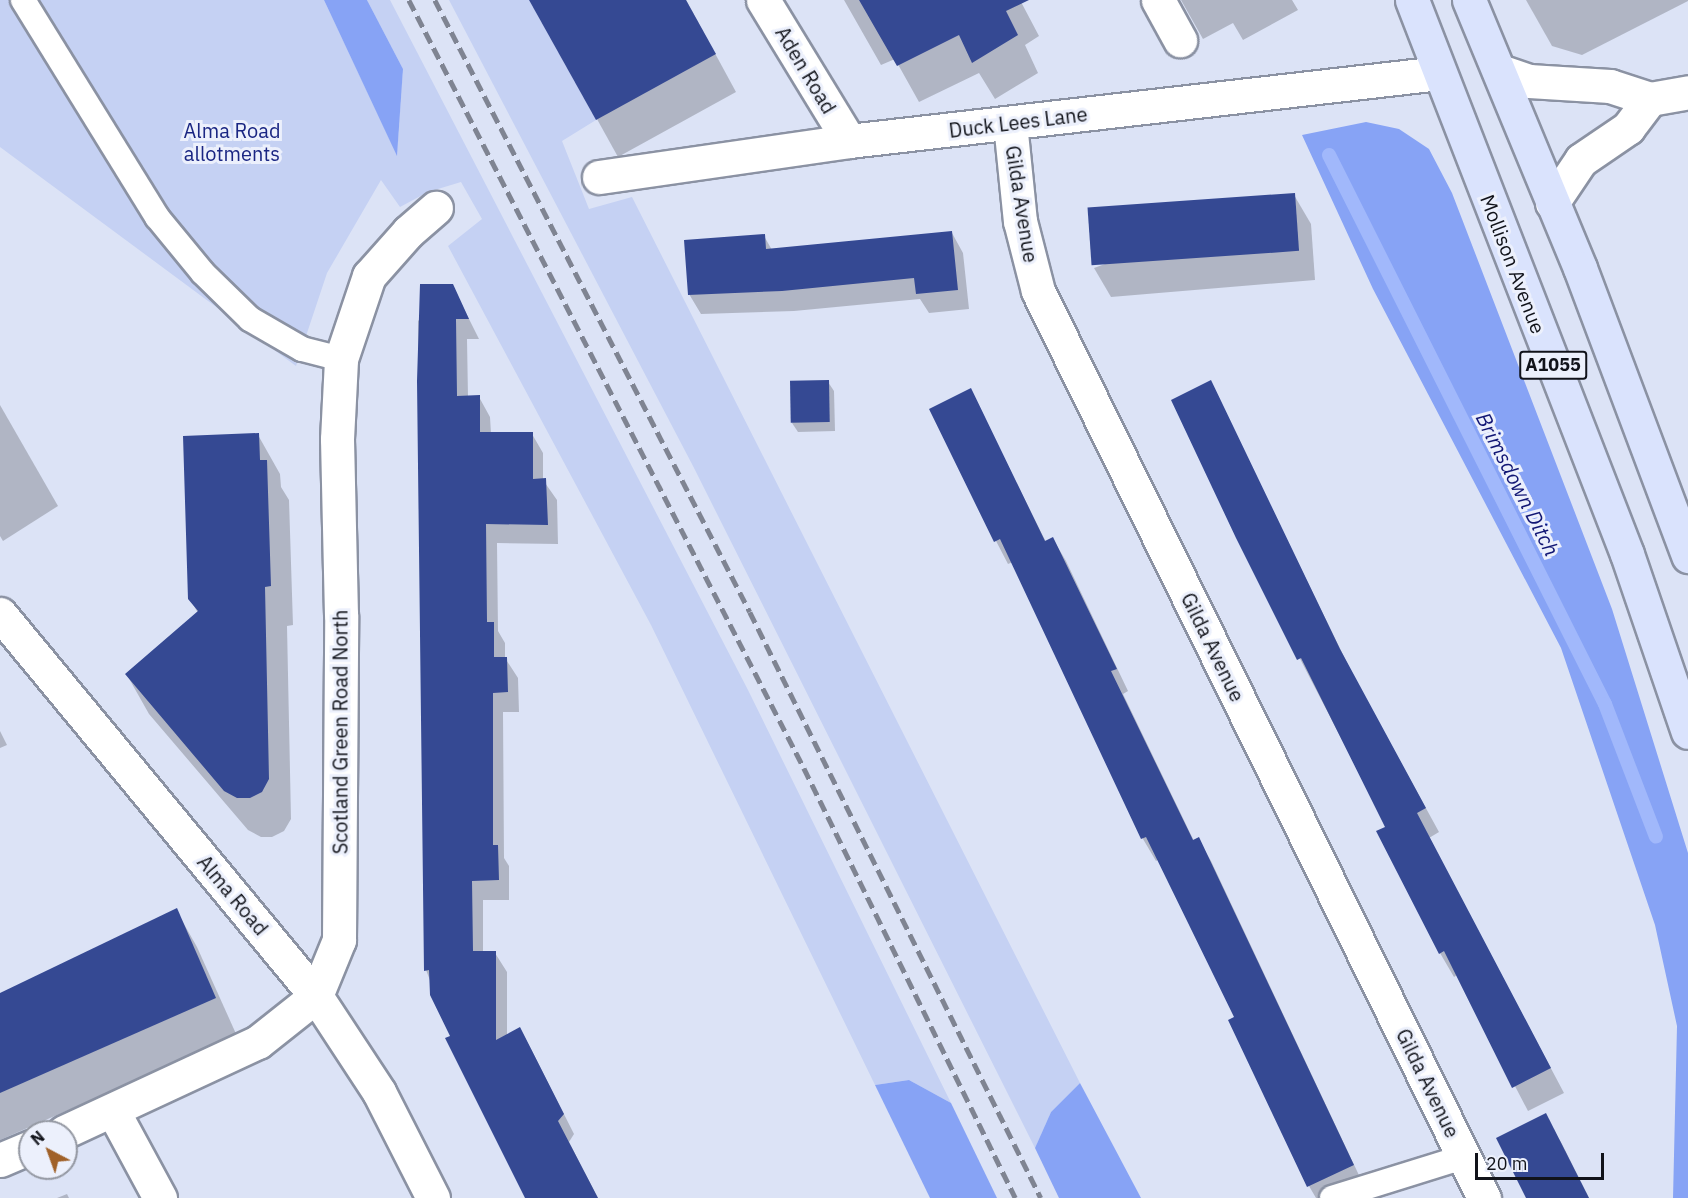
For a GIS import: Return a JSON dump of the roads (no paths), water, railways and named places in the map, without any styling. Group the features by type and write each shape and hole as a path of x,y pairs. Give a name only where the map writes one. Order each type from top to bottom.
{"main road":[{"name":"Mollison Avenue","path":"1412,0 1627,554 1688,732"},
{"name":"A1055","path":"1469,0 1500,71 1552,203 1688,556"}],"street":[{"name":"Aden Road","path":"763,0 849,141"},
{"path":"1158,0 1180,40"},
{"path":"1500,71 1529,81 1610,86 1650,99 1688,92"},
{"name":"Duck Lees Lane","path":"599,177 849,141 1439,73"},
{"path":"1552,203 1581,160 1628,128 1650,99"},
{"name":"Gilda Avenue","path":"1010,123 1020,220 1038,291 1484,1198"},
{"name":"Scotland Green Road North","path":"78,1126 258,1041 316,996 339,940 341,615 337,438 341,359 369,276 408,232 436,208"},
{"name":"Alma Road","path":"0,614 316,996 379,1092 434,1198"},
{"path":"113,1111 160,1198"},
{"path":"0,1160 18,1152"}],"lane":[{"path":"23,0 157,217 203,273 250,319 302,349 341,359"},
{"name":"Gilda Avenue","path":"1332,1198 1464,1156"}],"waterway":[{"name":"Brimsdown Ditch","path":"1329,155 1605,704 1656,837"}],"railway":[{"path":"409,0 804,768 1016,1198"},
{"path":"435,0 750,612 1041,1198"}],"park label":[{"name":"Alma Road allotments","path":"232,142"}]}
